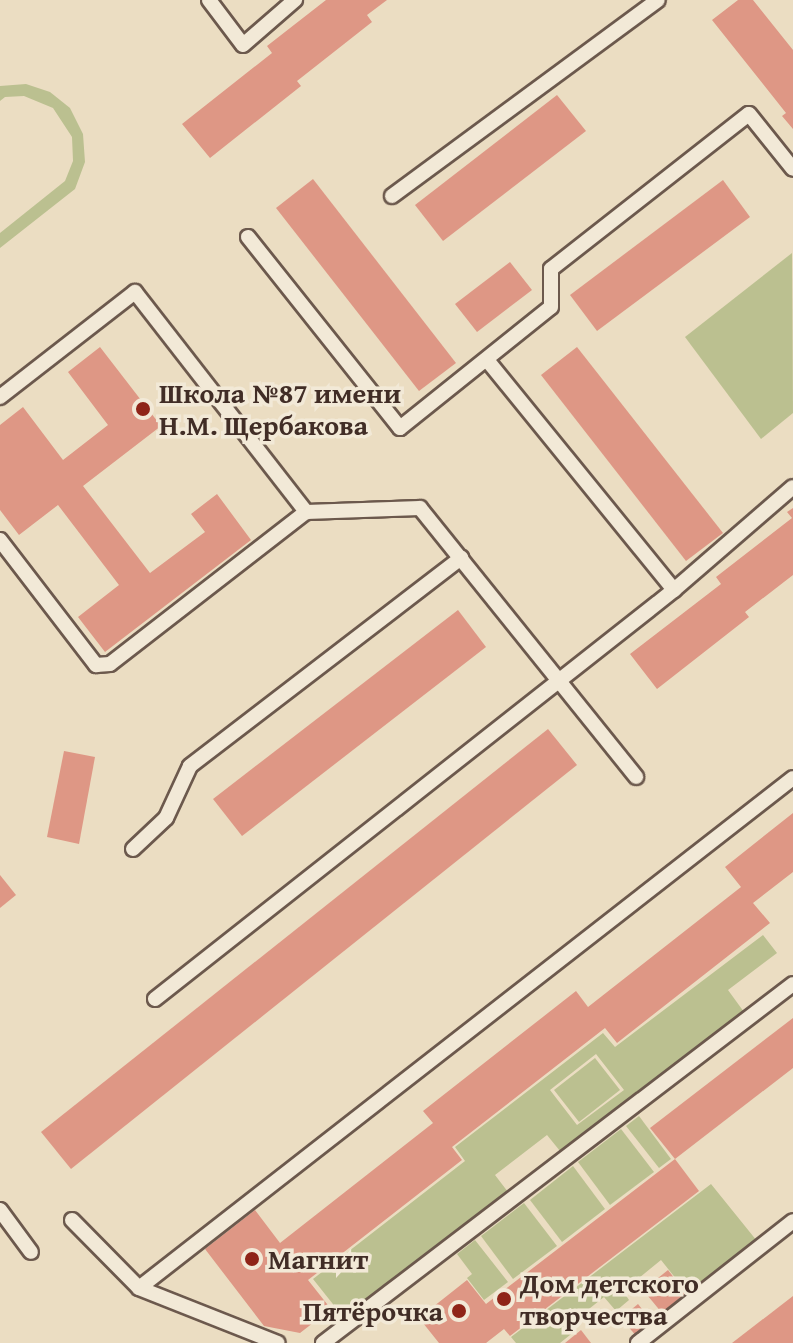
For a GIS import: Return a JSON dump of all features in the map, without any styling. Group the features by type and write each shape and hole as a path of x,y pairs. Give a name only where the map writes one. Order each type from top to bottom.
{"lane":[{"path":"209,0 243,45 295,0"},
{"path":"392,196 658,0"},
{"path":"248,237 400,428 551,307 551,269 749,114 793,169"},
{"path":"0,397 135,292 306,512"},
{"path":"487,360 674,590"},
{"path":"155,999 559,683 674,590 793,487"},
{"path":"0,540 96,665 110,664 306,512 420,508 636,777"},
{"path":"133,849 166,818 190,766 461,558"},
{"path":"139,1288 793,778"},
{"path":"323,1343 793,984"},
{"path":"0,1210 31,1252"},
{"path":"72,1220 139,1288 278,1343"},
{"path":"638,1343 793,1221"}],"green space":[{"path":"26,84 50,92 70,108 83,134 85,162 75,189 0,248 0,233 65,181 73,161 72,137 53,108 24,96 5,97 0,101 0,86"},
{"path":"792,253 793,413 761,439 685,337"},
{"path":"763,935 777,953 728,990 744,1012 560,1151 547,1135 495,1175 508,1192 344,1318 313,1279 465,1161 455,1147 603,1033 615,1047","holes":["596,1054 624,1090 577,1125 550,1090"]},
{"path":"595,1058 620,1090 579,1122 554,1090"},
{"path":"639,1116 671,1159 659,1168 626,1126"},
{"path":"621,1129 654,1172 610,1205 578,1162"},
{"path":"573,1166 605,1209 562,1242 530,1200"},
{"path":"711,1184 757,1241 689,1295 661,1260 623,1291 629,1300 616,1311 604,1297 570,1324 575,1331 560,1343 516,1343 511,1337"},
{"path":"524,1203 557,1246 513,1279 481,1236"},
{"path":"475,1240 508,1282 484,1300 467,1278 472,1274 457,1254"}],"building":[{"path":"326,0 387,0 367,15 372,22 297,81 301,86 210,158 182,124 272,53 267,46"},
{"path":"738,0 753,0 793,50 793,129 782,116 786,113 712,20"},
{"path":"557,95 586,131 443,241 415,205"},
{"path":"313,179 456,363 419,391 276,208"},
{"path":"723,180 750,217 597,331 570,295"},
{"path":"510,262 532,290 477,332 455,304"},
{"path":"100,347 161,426 83,486 150,573 205,532 191,514 217,494 251,540 105,652 78,617 119,585 58,505 19,535 0,510 0,425 23,407 63,460 108,425 68,372"},
{"path":"577,347 723,533 686,561 541,375"},
{"path":"793,508 793,575 745,612 749,617 657,689 630,654 721,584 716,577 792,518 787,512"},
{"path":"458,610 486,647 242,836 213,799"},
{"path":"548,729 577,765 71,1169 41,1132"},
{"path":"64,751 95,757 79,844 47,837"},
{"path":"793,813 793,872 753,903 770,923 617,1043 605,1028 452,1147 462,1160 308,1280 331,1309 300,1333 264,1326 205,1249 255,1210 280,1243 433,1123 423,1111 576,991 588,1007 741,887 725,867"},
{"path":"0,875 16,895 0,908"},
{"path":"793,1018 793,1068 675,1159 650,1128"},
{"path":"675,1159 699,1191 510,1336 504,1329 486,1343 439,1343 419,1318 467,1280 486,1304"},
{"path":"668,1270 686,1293 662,1313 643,1290"},
{"path":"793,1296 793,1343 732,1343"},
{"path":"638,1304 654,1324 637,1337 621,1318"},
{"path":"581,1330 591,1343 565,1343"}],"place":[{"name":"Школа №87 имени Н.М. Щербакова","path":"143,409"},
{"name":"Магнит","path":"252,1259"},
{"name":"Дом детского творчества","path":"504,1299"},
{"name":"Пятёрочка","path":"459,1311"}]}
